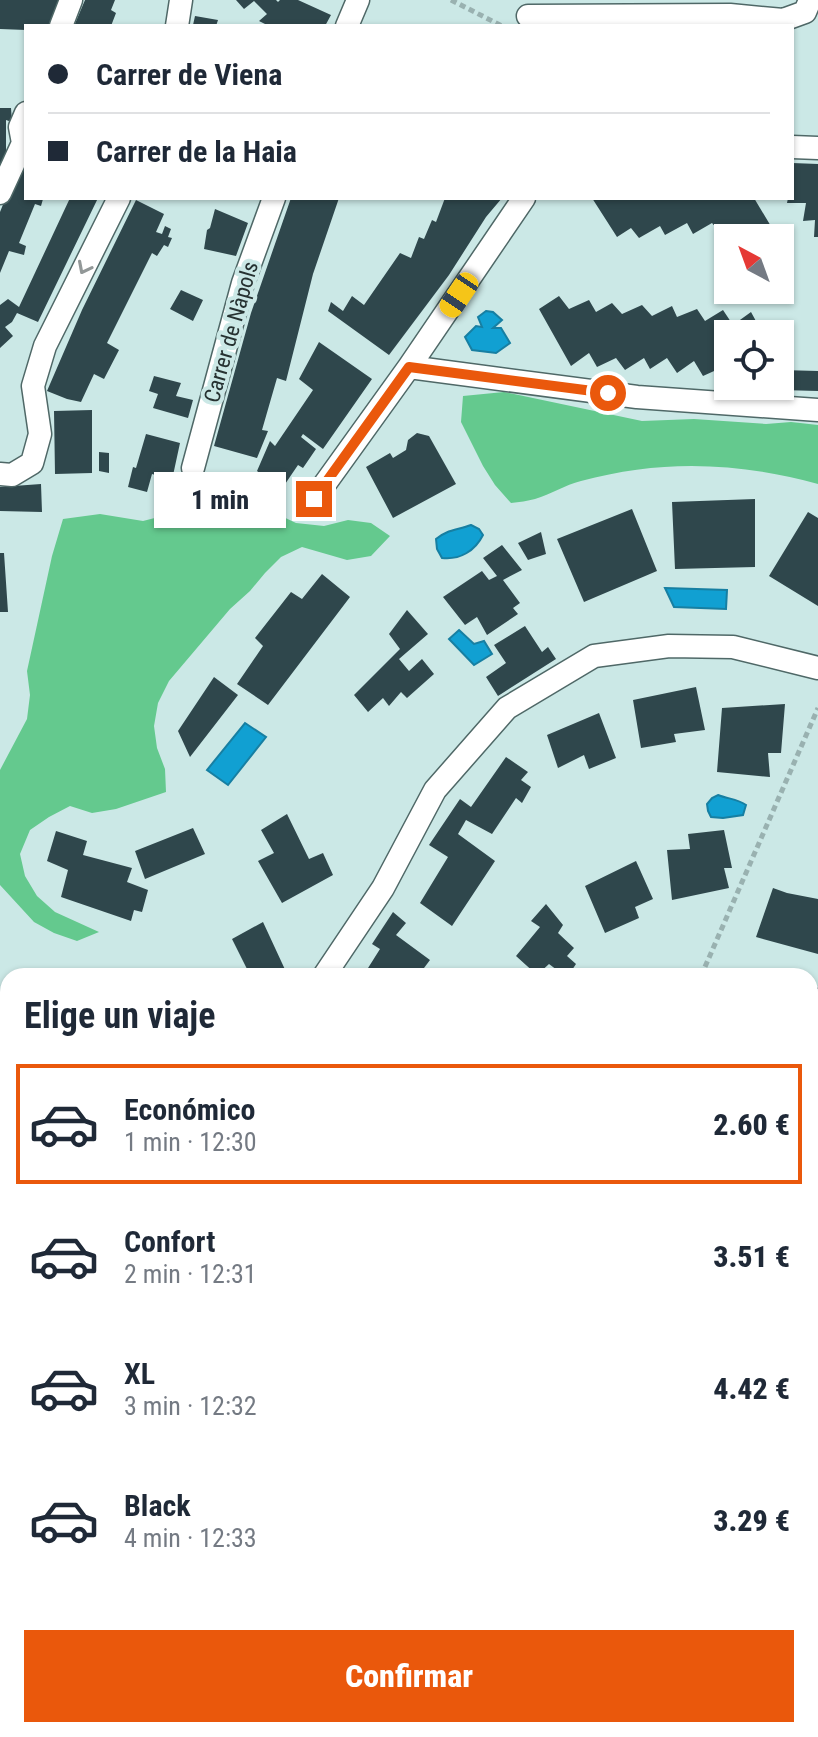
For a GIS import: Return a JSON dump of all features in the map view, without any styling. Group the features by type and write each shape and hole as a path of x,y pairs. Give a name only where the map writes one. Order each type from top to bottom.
{"street":[{"path":"62,24 71,0"},
{"path":"177,24 181,0"},
{"path":"348,24 358,0"},
{"path":"528,14 730,15 783,20 805,12 810,0"},
{"path":"0,193 23,143 20,127 24,118"},
{"path":"794,147 818,148"},
{"path":"0,474 12,475 32,463 40,434 33,386 45,346 118,200"},
{"name":"Carrer de Nàpols","path":"193,468 243,283 273,200"},
{"path":"314,499 523,200"},
{"path":"409,367 637,397 818,410"},
{"path":"329,968 383,888 435,790 507,708 594,656 669,646 733,647 818,668"}],"path":[{"path":"451,0 498,24"},
{"path":"704,968 818,708"}],"green space":[{"path":"504,392 642,421 694,419 818,425 818,484 758,471 670,466 611,474 575,483 535,499 511,503 483,466 461,422 463,396"},
{"path":"208,497 232,499 296,523 324,526 348,520 371,523 390,536 371,556 347,560 302,547 281,557 230,609 169,681 158,703 154,726 157,748 165,769 166,792 116,809 92,813 70,806 30,830 20,854 25,876 37,896 55,912 99,932 77,941 34,922 0,885 0,770 27,719 30,695 27,671 52,556 63,519 100,514 143,521 178,512"}],"water":[{"path":"486,311 493,312 502,320 493,328 501,328 510,343 496,353 472,350 465,337 476,326 482,327 478,317"},
{"path":"471,525 483,535 476,546 461,556 442,558 436,539"},
{"path":"665,588 727,590 726,609 674,607"},
{"path":"459,630 474,644 484,641 492,654 474,665 449,639"},
{"path":"245,723 266,737 228,785 207,770"},
{"path":"718,795 746,805 743,815 711,817 707,804"}],"building":[{"path":"0,0 65,0 54,24 24,24 24,30 0,29"},
{"path":"85,0 115,0 111,10 116,13 112,24 75,24"},
{"path":"236,0 298,0 331,15 326,24 265,24 259,21 267,14 254,1 244,9"},
{"path":"195,16 218,20 217,24 193,24"},
{"path":"0,108 11,108 12,122 6,120 6,168 0,168"},
{"path":"24,152 24,200 43,200 41,206 35,204 19,243 26,246 24,255 9,251 0,273 0,212"},
{"path":"794,163 818,164 818,237 814,237 815,220 803,221 806,203 787,203 788,200 794,200"},
{"path":"69,200 97,200 38,322 17,313 5,327 13,336 0,348 0,305 8,299 19,307"},
{"path":"136,200 164,214 156,232 162,234 165,226 171,229 168,237 172,238 168,247 164,245 157,256 152,253 107,343 119,350 104,379 94,374 81,402 47,391 82,310"},
{"path":"290,200 338,200 313,274 286,381 277,378 262,430 268,431 257,458 214,446 251,313"},
{"path":"444,200 500,200 389,355 328,311 331,302 343,311 352,296 364,305 400,253 411,258 419,237 424,239 432,220 436,222"},
{"path":"593,200 755,200 770,224 712,223 693,234 687,223 665,235 660,226 639,238 631,228 617,237"},
{"path":"215,209 248,223 236,256 204,249"},
{"path":"181,290 203,300 193,321 170,309"},
{"path":"559,296 569,309 589,300 596,312 612,303 622,314 642,305 652,316 672,306 677,317 697,309 705,321 723,310 730,320 714,320 714,371 703,376 694,361 677,373 667,358 650,369 644,358 625,370 616,358 597,367 589,353 571,366 539,309"},
{"path":"751,312 755,320 740,320"},
{"path":"319,342 372,379 323,449 303,434 301,437 316,449 303,468 298,465 281,490 257,471 270,441 275,446 313,390 299,379"},
{"path":"794,370 818,371 818,391 794,390"},
{"path":"154,376 181,383 176,396 193,400 188,418 153,408 158,394 149,391"},
{"path":"92,410 92,473 55,474 54,411"},
{"path":"417,433 429,436 456,484 393,518 366,467 390,453 393,458 406,450 408,440"},
{"path":"146,434 180,443 172,480 152,474 147,492 128,487"},
{"path":"99,452 109,453 109,473 99,471"},
{"path":"41,484 42,512 0,511 0,487"},
{"path":"755,499 755,567 675,569 672,502"},
{"path":"632,509 657,571 584,602 557,539"},
{"path":"808,512 818,518 818,606 769,576"},
{"path":"541,532 546,554 528,560 518,543"},
{"path":"502,545 522,570 503,580 520,603 513,608 518,614 487,635 477,617 465,625 443,597 482,571 489,580 497,576 483,558"},
{"path":"0,553 4,553 8,612 0,612"},
{"path":"322,574 350,597 268,705 237,684 263,646 255,638 291,592 302,599"},
{"path":"407,610 428,634 399,659 409,671 422,659 434,674 407,698 401,692 389,706 383,698 368,712 354,695 400,649 389,634"},
{"path":"525,626 542,652 548,647 556,659 498,696 486,677 506,663 494,645"},
{"path":"214,677 238,695 190,757 178,731"},
{"path":"696,687 705,730 674,734 676,742 641,748 633,700"},
{"path":"785,704 781,753 768,753 770,777 717,772 722,708"},
{"path":"599,713 616,758 589,769 584,755 558,768 547,735"},
{"path":"506,757 528,772 521,780 531,787 522,803 516,798 492,834 466,820 458,834 495,861 452,926 420,903 448,857 429,845 460,799 471,807"},
{"path":"287,814 309,859 323,853 333,875 282,903 258,861 274,853 261,830"},
{"path":"193,828 205,854 145,879 135,851"},
{"path":"724,830 732,868 724,868 729,888 672,900 667,850 690,849 688,834"},
{"path":"56,831 87,841 83,855 132,868 127,882 148,890 142,912 134,910 131,921 61,897 68,870 47,861"},
{"path":"636,861 653,899 635,907 639,918 605,933 585,886"},
{"path":"773,888 818,899 818,954 756,937"},
{"path":"546,904 563,925 558,933 574,948 567,956 576,964 573,968 554,968 549,964 545,968 529,968 516,956 540,927 531,921"},
{"path":"393,912 406,923 396,935 430,960 424,968 368,968 380,949 372,944"},
{"path":"263,922 284,968 246,968 232,939"}],"route":[{"path":"314,499 409,367 608,393"}]}
